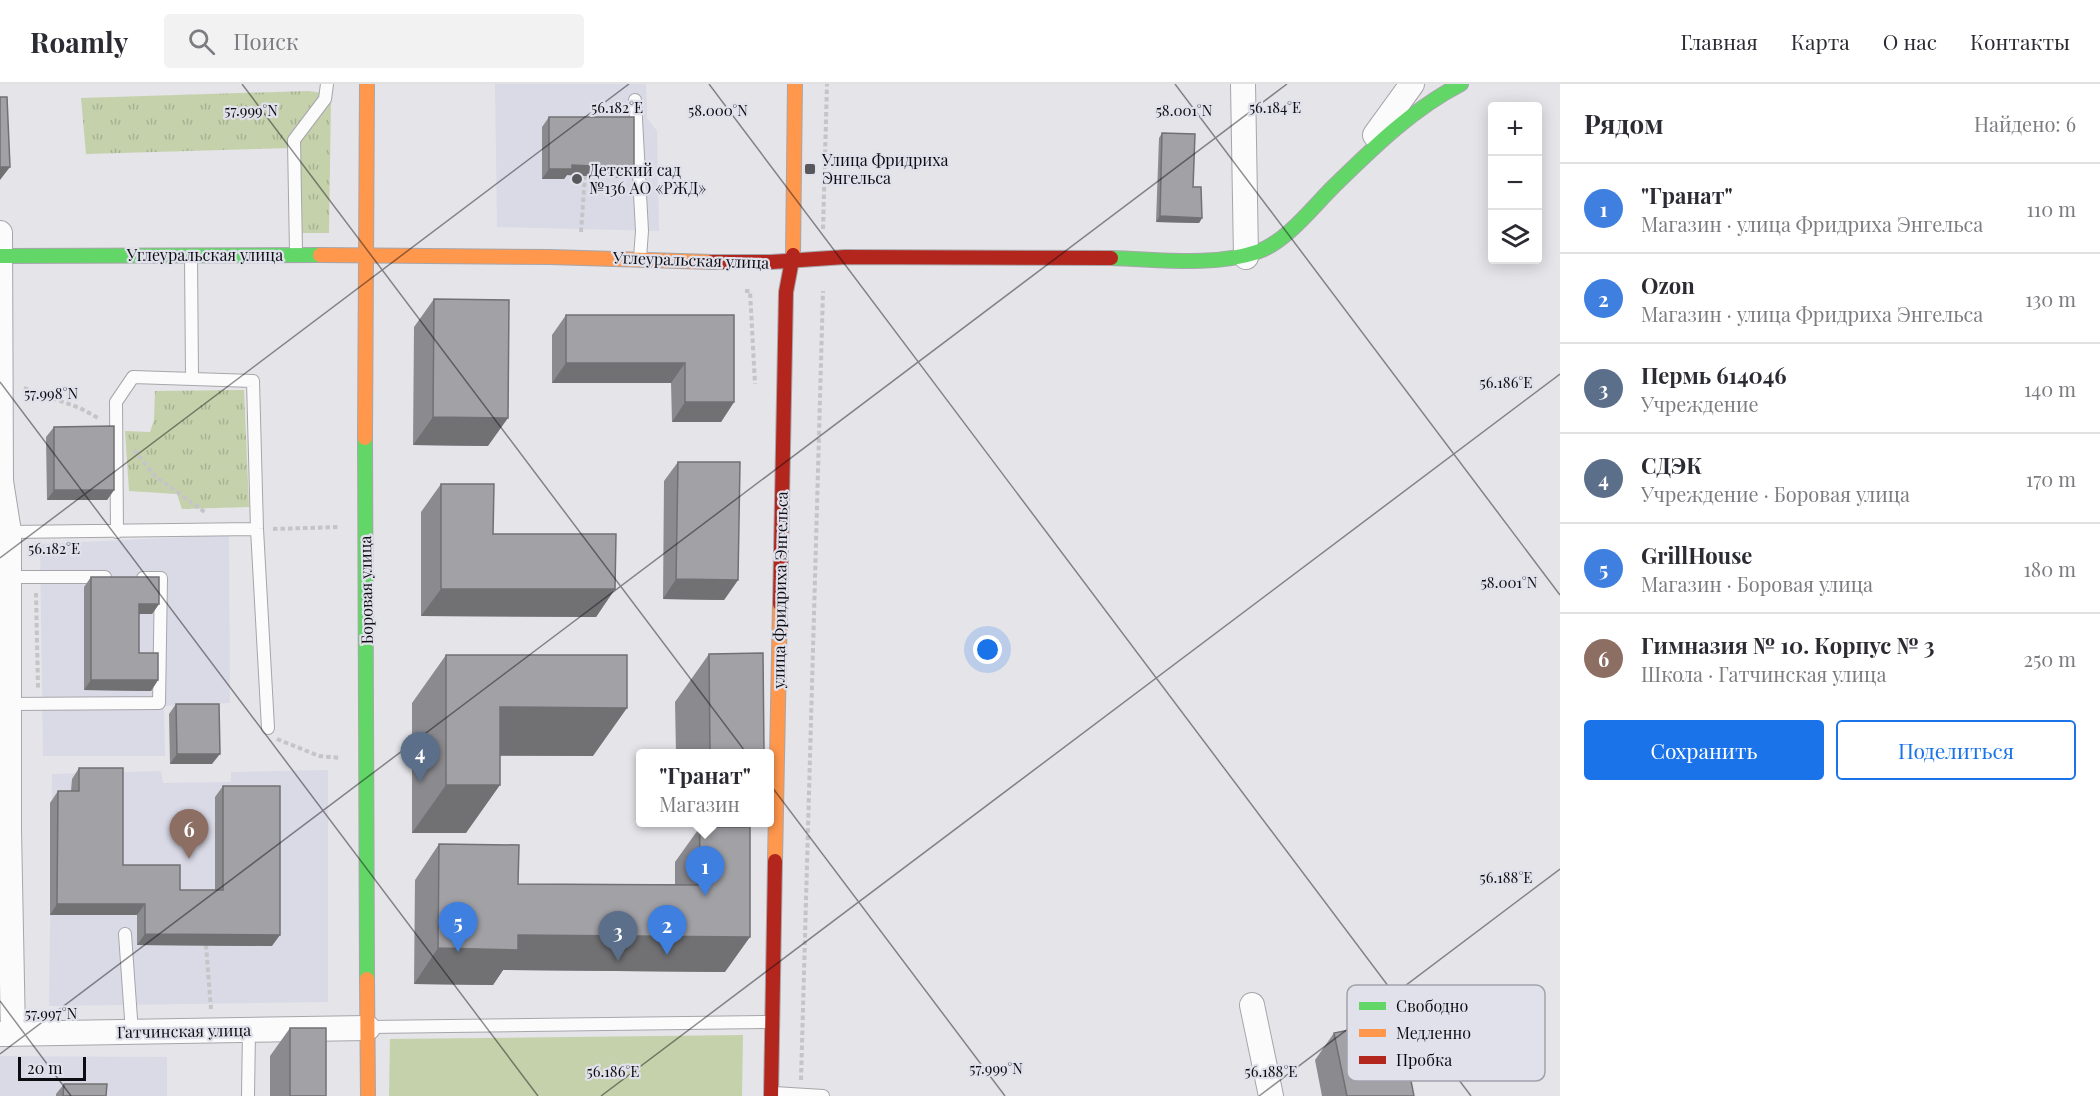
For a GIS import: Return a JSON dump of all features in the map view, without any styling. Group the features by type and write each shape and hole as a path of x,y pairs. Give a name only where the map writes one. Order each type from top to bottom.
{"street":[{"name":"Боровая улица","path":"367,84 365,527 368,1096"},
{"name":"улица Фридриха Энгельса","path":"771,1094 786,292 793,263 795,84"},
{"path":"1243,84 1246,257"},
{"path":"1349,172 1412,84"},
{"name":"Углеуральская улица","path":"0,256 368,254 793,263 845,257 1231,259 1246,257 1285,234 1381,140 1427,102 1461,84"},
{"path":"0,233 0,481 9,532 9,704 4,830 7,1034"},
{"path":"1252,1005 1270,1096"},
{"name":"Гатчинская улица","path":"7,1034 368,1028"}],"lane":[{"path":"296,254 294,140 325,99 327,84"},
{"path":"635,100 642,231 640,258"},
{"path":"191,255 192,377"},
{"path":"117,532 116,402 134,377 192,377 253,381 257,529 268,728"},
{"path":"9,532 257,529"},
{"path":"9,577 161,578 159,703 9,704"},
{"path":"125,934 132,1033"},
{"path":"368,1028 772,1022"},
{"path":"248,1096 249,1030"},
{"path":"771,1094 823,1096"}],"path":[{"path":"823,236 828,84"},
{"path":"581,242 585,175"},
{"path":"801,1095 823,291"},
{"path":"257,529 343,527"},
{"path":"36,577 38,704"},
{"path":"268,728 280,741 319,756 345,758"},
{"path":"206,945 212,1018"}],"shaded area":[{"name":"Детский сад №136 АО «РЖД»","path":"495,84 646,84 647,118 657,131 659,231 497,227"},
{"path":"229,535 230,703 164,706 165,756 43,756 40,544"},
{"path":"328,770 328,1002 49,1006 52,774 161,771 163,783 231,782 231,772"},
{"path":"0,1056 167,1057 167,1096 0,1096"}],"green space":[{"path":"308,91 331,94 329,233 301,233 289,148 86,154 81,98"},
{"path":"244,390 249,507 182,509 177,494 129,491 125,431 150,432 154,420 155,391"},
{"path":"743,1035 742,1096 389,1096 390,1039"}],"building":[{"path":"0,97 7,97 10,167 0,167"},
{"path":"549,117 634,117 634,168 572,165 572,169 549,169"},
{"path":"1162,133 1195,134 1193,187 1201,187 1202,218 1160,216"},
{"path":"434,299 509,300 508,418 433,417"},
{"path":"566,315 734,315 734,402 685,402 685,363 566,363"},
{"path":"114,426 114,490 54,490 54,427"},
{"path":"678,462 740,462 738,580 676,579"},
{"path":"441,484 494,484 493,534 616,534 615,589 441,589"},
{"path":"91,577 159,577 159,604 139,604 139,653 158,653 158,680 91,680"},
{"path":"763,653 764,749 710,749 709,654"},
{"path":"446,655 627,655 627,708 500,707 500,785 446,785"},
{"path":"176,704 219,704 220,754 177,754"},
{"path":"79,768 123,768 123,865 180,865 180,890 223,890 223,786 280,786 280,935 145,934 145,904 57,904 58,791 79,791"},
{"path":"700,827 750,827 750,937 518,935 518,950 438,948 439,844 519,845 518,884 699,885"},
{"path":"290,1028 326,1028 326,1096 290,1096"},
{"path":"1347,1030 1347,1081 1411,1081 1414,1096 1347,1096 1334,1033"},
{"path":"64,1084 107,1084 106,1096 63,1096"}],"traffic: fast":[{"path":"1111,258 1203,261 1240,257 1268,247 1298,224 1333,187 1393,131 1443,94 1461,84"},
{"path":"0,256 320,255"},
{"path":"365,438 367,979"}],"traffic: slow":[{"path":"365,438 367,84"},
{"path":"793,255 795,84"},
{"path":"320,255 550,257 712,262"},
{"path":"775,861 780,604"},
{"path":"367,979 368,1096"}],"traffic: jam":[{"path":"780,604 786,292 793,255"},
{"path":"712,262 771,262 845,257 1111,258"},
{"path":"771,1096 775,861"}],"place":[{"name":"Улица Фридриха Энгельса","path":"810,169"},
{"name":"Детский сад №136 АО «РЖД»","path":"577,179"},
{"name":"СДЭК","path":"420,782"},
{"name":"Гимназия № 10. Корпус № 3","path":"189,859"},
{"name":"\"Гранат\"","path":"705,896"},
{"name":"GrillHouse","path":"458,952"},
{"name":"Ozon","path":"667,955"},
{"name":"Пермь 614046","path":"618,961"}]}
